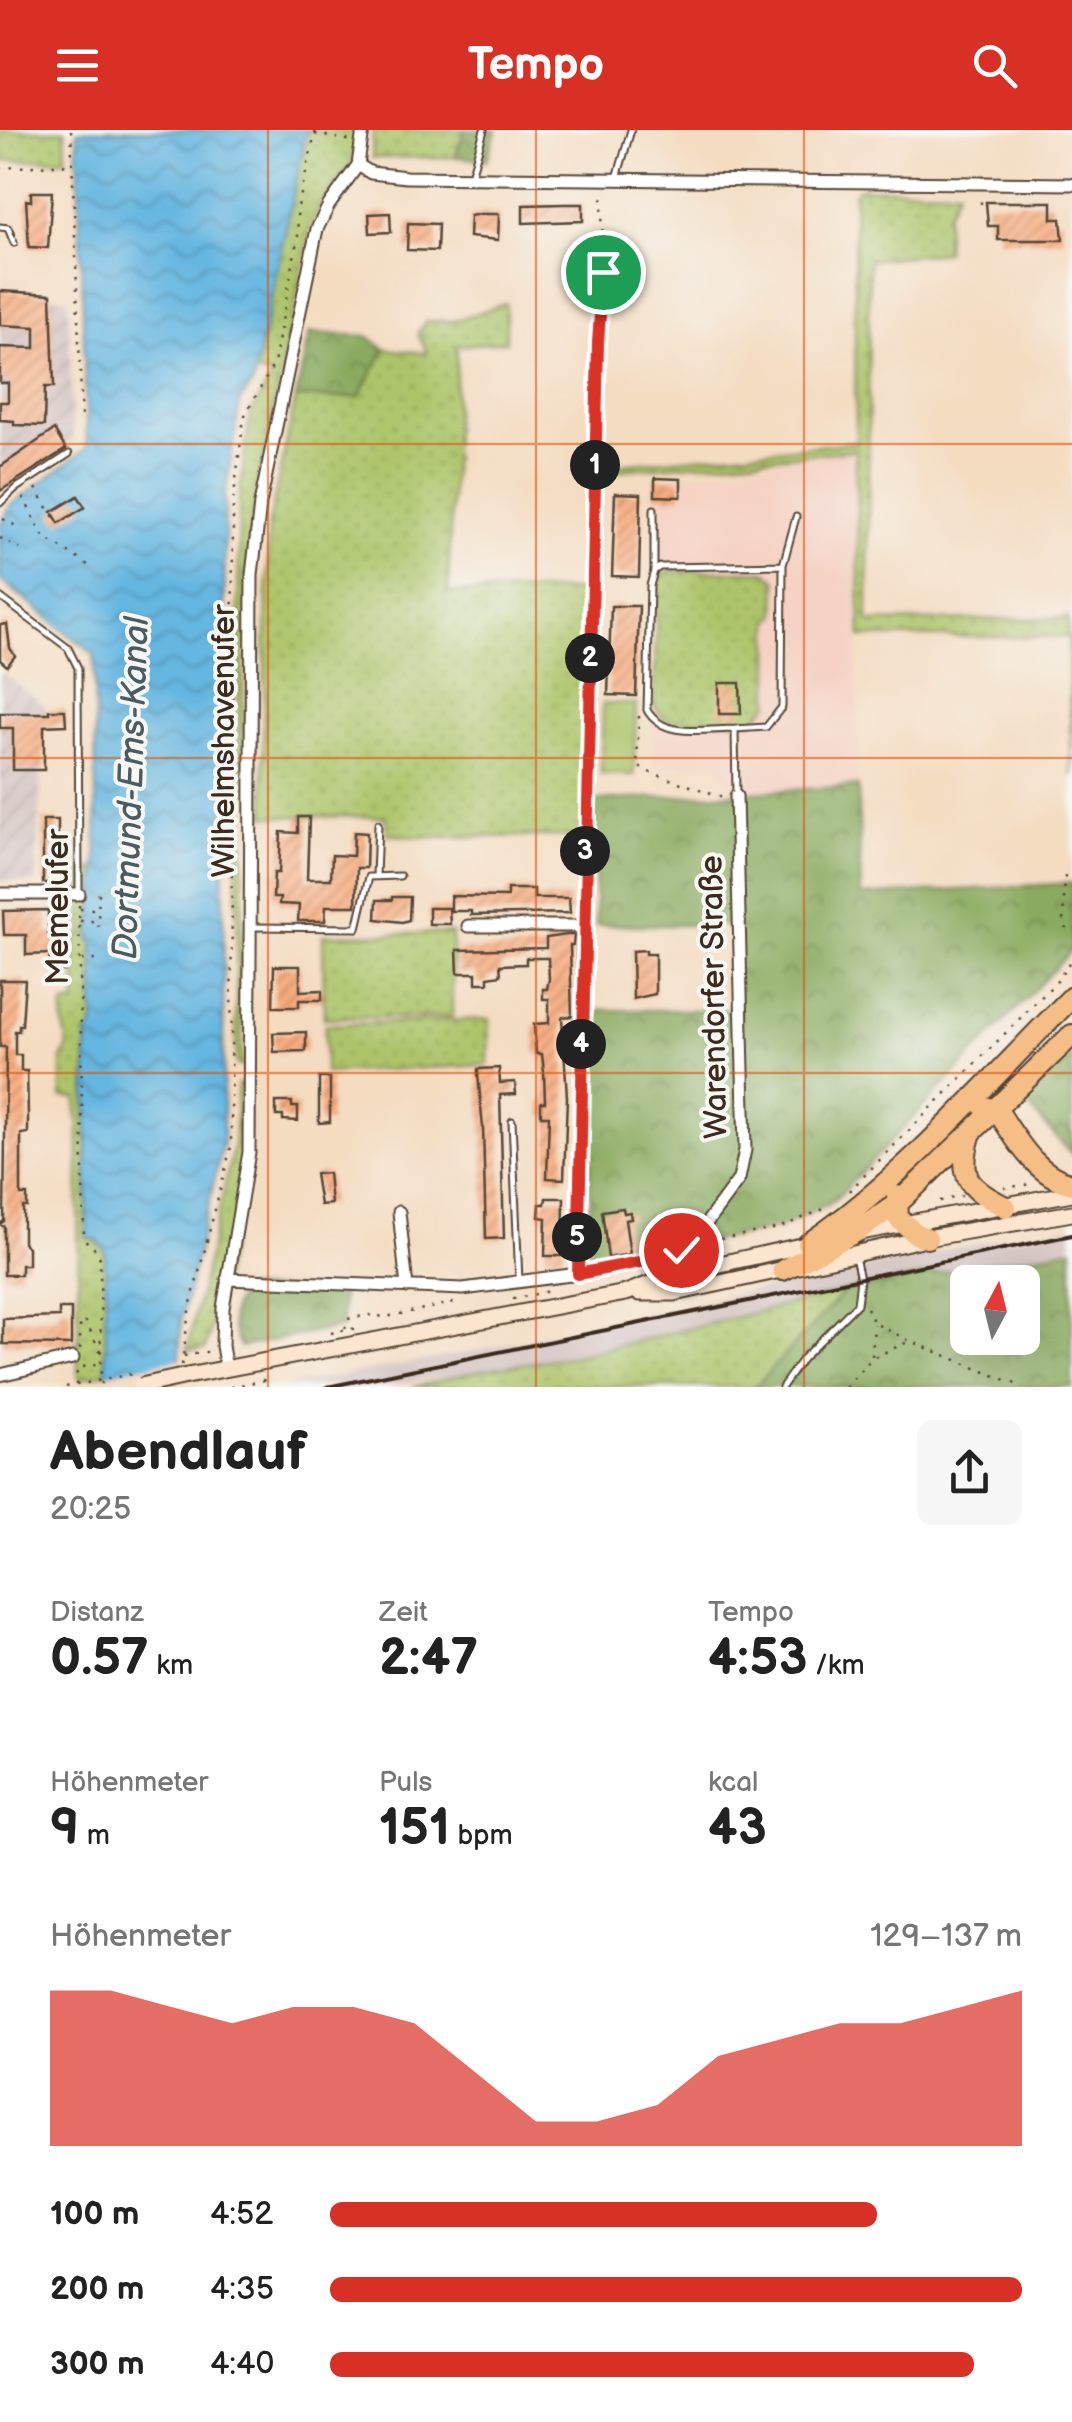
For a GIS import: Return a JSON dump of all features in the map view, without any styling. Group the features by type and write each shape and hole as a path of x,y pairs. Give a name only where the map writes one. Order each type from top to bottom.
{"highway":[{"path":"807,1245 860,1208 897,1174 1072,996"},
{"path":"783,1270 900,1214 970,1136 1072,1035"},
{"path":"963,1105 996,1110 1023,1148 1054,1180 1072,1184"},
{"path":"970,1136 963,1160 966,1175 983,1194 1006,1207"},
{"path":"897,1174 900,1214 927,1238"}],"main road":[{"path":"900,1214 1006,1207 1072,1193"},
{"path":"626,1293 675,1293 927,1238 1072,1213"},
{"path":"135,1387 626,1293 679,1273 856,1232"}],"street":[{"name":"Wilhelmshavenufer","path":"226,1369 222,1346 227,1279 249,1152 252,575 260,504 317,229 329,205 358,166 363,136"},
{"path":"358,166 392,177 1072,184"},
{"name":"Warendorfer Straße","path":"227,1279 463,1289 519,1284 660,1258 694,1240 738,1180 745,1150 736,801"},
{"path":"0,894 79,894"},
{"path":"468,926 583,926 578,1274"},
{"path":"399,1212 406,1287"},
{"path":"0,1375 75,1363"}],"lane":[{"path":"470,178 484,130"},
{"path":"616,181 631,130"},
{"path":"0,227 8,228 14,243"},
{"path":"0,503 18,486 69,454"},
{"path":"654,509 647,710 654,723 668,728 766,728 782,707 783,566 796,517"},
{"path":"654,571 666,564 783,566"},
{"name":"Memelufer","path":"0,596 68,648 78,668 79,894"},
{"path":"735,728 736,801"},
{"path":"376,876 378,824"},
{"path":"250,927 357,928 369,877 400,876"},
{"path":"512,1122 519,1284"},
{"path":"782,1387 802,1359 857,1304 860,1279 854,1254"}],"path":[{"path":"71,130 82,422"},
{"path":"314,134 363,136"},
{"path":"0,168 72,164"},
{"path":"583,926 603,272 602,180"},
{"path":"30,478 58,524"},
{"path":"18,486 44,538 88,566"},
{"path":"233,503 260,504"},
{"path":"3,520 16,526"},
{"path":"0,538 20,548"},
{"path":"647,710 639,716 637,764 643,770 736,801"},
{"path":"1065,876 1064,924 1072,936"},
{"path":"98,927 99,888"},
{"name":"Memelufer","path":"79,894 84,1239 100,1258 101,1387"},
{"path":"79,909 98,910"},
{"path":"79,921 98,921"},
{"path":"846,1193 1058,980 1072,958"},
{"path":"80,960 101,960"},
{"path":"208,1359 206,1352 182,1356 189,1312 230,1147 232,1083"},
{"path":"694,1240 737,1237 779,1228 832,1207"},
{"path":"858,1292 874,1322 872,1358"},
{"path":"345,1330 348,1319 369,1315 386,1318 461,1301"},
{"path":"76,1385 75,1363 80,1355 80,1327 85,1320 100,1353"},
{"path":"874,1322 910,1341 1023,1387"},
{"path":"846,1387 872,1358 910,1341"},
{"path":"75,1363 101,1364"},
{"path":"231,1387 264,1380"},
{"path":"66,1387 97,1382"}],"shaded area":[{"path":"0,292 68,298 73,440 18,483 0,492"},
{"path":"856,450 858,786 729,796 729,782 716,766 653,766 655,479"},
{"path":"0,671 45,706 35,883 0,880"},
{"path":"1072,1226 1072,1246 976,1265 950,1265 950,1270 845,1291 576,1356 380,1387 281,1387 459,1354"}],"green space":[{"path":"0,130 65,130 66,159 0,161"},
{"path":"307,130 357,130 352,163 323,202 311,226 255,501 247,564 242,1066 236,1064 239,498 250,416 272,376 255,373"},
{"path":"373,130 464,130 456,157 372,158"},
{"path":"464,130 496,130 487,160 456,157"},
{"path":"859,188 958,190 947,214 945,252 869,260 868,622 1068,618 1068,637 861,637 855,450 601,472 601,466 856,442 854,194"},
{"path":"506,303 506,341 457,346 448,593 587,590 582,836 413,837 388,834 385,817 265,816 263,739 269,523 296,398 359,397 385,349 427,353 418,333 426,321 454,321"},
{"path":"309,333 367,336 385,349 359,397 296,398"},
{"path":"669,571 766,571 777,581 776,615 770,621 770,703 752,721 664,720 654,706 658,580"},
{"path":"1068,637 1072,638 1072,776"},
{"path":"603,703 636,704 634,775 601,774"},
{"path":"858,786 861,896 1072,883 1072,950 833,1202 779,1228 589,1265 593,1010 734,1010 732,925 596,925 593,801"},
{"path":"82,869 97,870 90,938 94,1025 86,1065 86,1095 97,1241 105,1251 106,1373 79,1378 77,1355 71,1355 71,1345 78,1344 79,1120 77,1098 62,1097 62,1059 68,1046 64,1005 76,1003"},
{"path":"452,933 452,1017 324,1018 323,935"},
{"path":"489,1019 488,1065 325,1073 325,1025"},
{"path":"1072,1056 1072,1154 1024,1102"},
{"path":"238,1084 246,1090 246,1152 228,1256 206,1348 187,1350 234,1145"},
{"path":"1072,1248 1072,1387 755,1387 845,1291 950,1271 950,1355 1040,1355 1040,1265 982,1265"},
{"path":"246,1289 342,1290 342,1327 241,1347 232,1316"},
{"path":"845,1291 755,1387 413,1387 480,1370 576,1356"}],"water":[{"name":"Dortmund-Ems-Kanal","path":"77,130 307,130 253,383 240,401 225,496 223,1144 181,1321 179,1387 106,1387 105,1251 97,1241 87,1238 87,1035 94,1025 90,938 97,870 94,654 0,580 0,525 10,506 87,448"}],"pier":[{"path":"184,1358 184,1387 101,1387 101,1375"}],"building":[{"path":"31,192 52,192 48,248 29,247 26,200 31,201"},
{"path":"986,202 1052,202 1052,219 1061,219 1063,240 998,240 998,226 988,226"},
{"path":"583,204 583,221 523,223 523,205"},
{"path":"390,213 391,232 370,233 369,214"},
{"path":"499,214 498,240 469,237 470,216"},
{"path":"408,223 438,224 437,251 407,250"},
{"path":"0,291 51,294 54,387 45,387 44,426 14,425 14,421 0,420 0,402 8,402 8,383 0,383 0,347 35,348 35,327 0,325"},
{"path":"54,430 66,449 0,491 0,467"},
{"path":"655,478 681,479 681,497 655,496"},
{"path":"615,493 641,494 639,577 612,576"},
{"path":"78,496 85,507 59,523 52,512"},
{"path":"611,606 639,606 636,696 608,695"},
{"path":"7,624 15,656 7,666 0,660 0,625"},
{"path":"719,683 740,683 741,714 719,714"},
{"path":"65,710 66,725 44,726 44,770 13,770 13,728 0,728 0,713"},
{"path":"298,817 309,817 307,879 331,879 332,855 353,856 354,832 367,833 366,868 357,868 356,906 326,906 325,921 298,921 299,905 279,904 280,898 273,898 281,832 298,833"},
{"path":"43,820 58,820 58,883 43,883"},
{"path":"507,889 534,889 534,898 569,898 570,913 471,915 471,911 451,911 451,896 507,897"},
{"path":"410,897 409,920 376,919 377,900"},
{"path":"429,908 449,908 450,924 429,924"},
{"path":"48,910 48,934 66,934 65,971 49,970 50,954 26,955 26,935 4,935 3,911"},
{"path":"574,935 570,945 572,1016 562,1017 567,1097 564,1179 547,1178 549,1116 541,1116 541,1102 545,1102 544,1072 542,1054 536,1054 534,1024 549,1023 549,999 543,999 549,979 548,958 526,958 526,964 500,965 501,975 488,977 488,983 476,983 476,973 458,973 457,950 546,948 546,938"},
{"path":"646,950 646,954 655,954 655,994 633,999 632,951"},
{"path":"274,966 300,966 300,991 322,990 322,1000 299,1000 299,1007 273,1007"},
{"path":"0,980 25,980 22,1025 15,1031 15,1055 21,1055 21,1071 27,1071 28,1133 21,1134 21,1195 27,1195 23,1243 28,1247 28,1265 21,1265 21,1275 4,1275 4,1227 0,1224 4,1221 6,1047 0,1047"},
{"path":"306,1032 306,1051 274,1052 273,1033"},
{"path":"499,1068 500,1083 515,1082 516,1094 500,1095 504,1238 486,1239 478,1069"},
{"path":"319,1078 330,1078 330,1122 319,1123"},
{"path":"276,1102 292,1102 292,1107 298,1107 298,1121 276,1116"},
{"path":"328,1173 331,1204 320,1205 315,1174"},
{"path":"546,1198 564,1198 563,1256 545,1256 546,1218 539,1217 540,1204 545,1204"},
{"path":"623,1208 624,1213 630,1212 631,1219 625,1220 630,1254 608,1258 602,1211"},
{"path":"59,1309 71,1309 71,1345 3,1344 3,1319 59,1317"}],"railway":[{"path":"327,1387 1072,1235"}],"route":[{"path":"603,272 598,343 576,1263 578,1274 660,1258 681,1250"}]}
